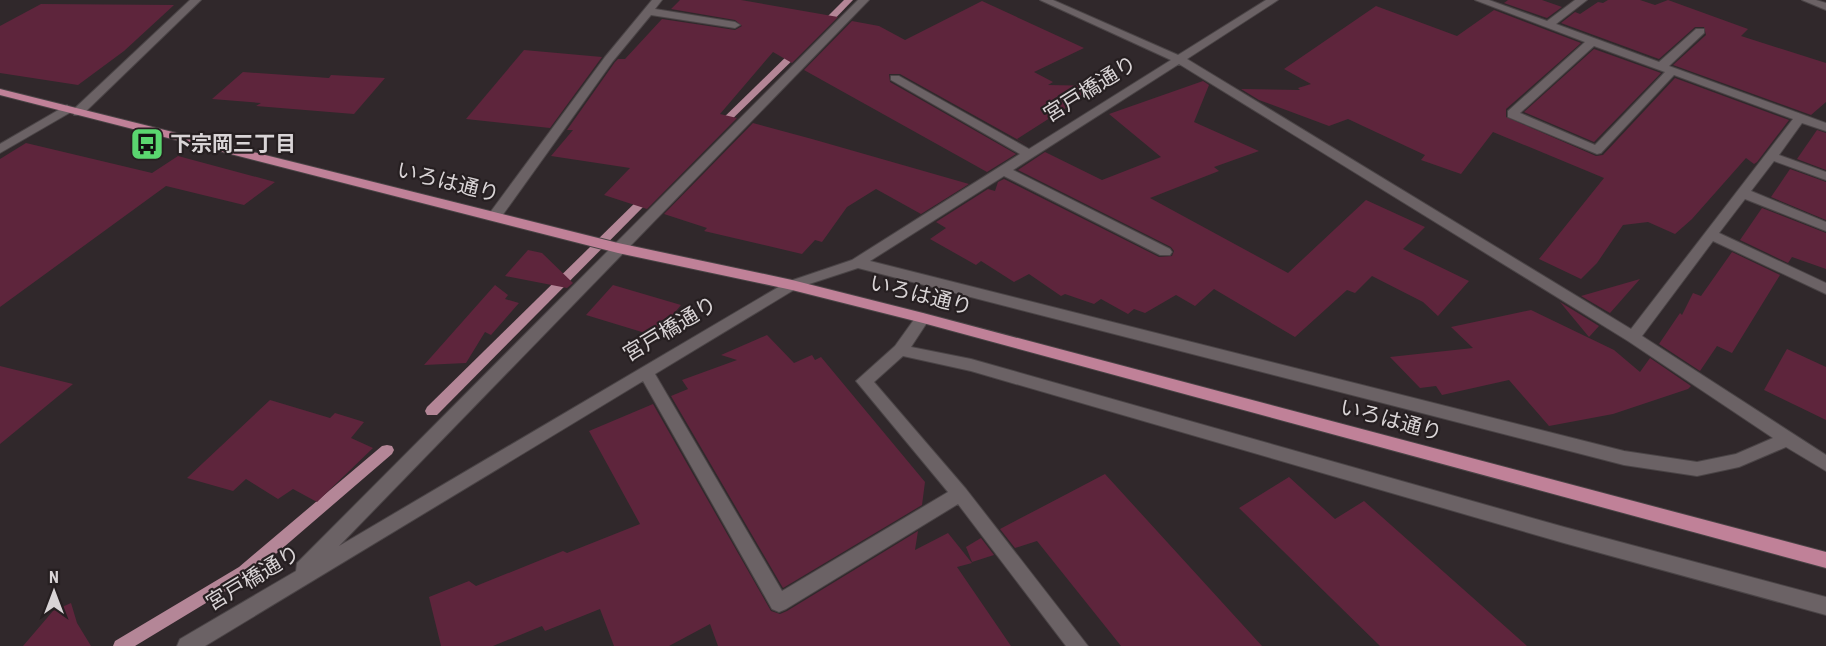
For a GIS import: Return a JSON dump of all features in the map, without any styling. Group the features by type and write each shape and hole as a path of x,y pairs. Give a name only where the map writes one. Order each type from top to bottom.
{"main road":[{"name":"いろは通り","path":"0,92 612,247 792,285 923,318 1826,560"}],"street":[{"path":"0,149 73,111 196,0"},
{"path":"494,217 609,59 657,0"},
{"path":"288,585 612,247 864,0"},
{"path":"1045,0 1180,60 1633,337 1826,464"},
{"name":"宮戸橋通り","path":"187,646 792,285 857,263 1273,0"},
{"path":"1480,0 1826,127"},
{"path":"1548,25 1582,0"},
{"path":"1807,0 1826,7"},
{"path":"648,10 735,25"},
{"path":"1593,41 1512,114 1597,150 1700,31"},
{"path":"895,78 1031,155"},
{"path":"1633,337 1800,118"},
{"path":"1771,156 1826,176"},
{"path":"1004,171 1165,252"},
{"path":"1743,194 1826,226"},
{"path":"1711,235 1826,289"},
{"path":"857,263 1624,458 1697,469 1739,460 1788,439"},
{"path":"923,318 900,350 864,381 960,494 1078,646"},
{"path":"900,350 970,365 1564,535 1826,606"},
{"path":"646,372 779,603 960,494"}],"building":[{"path":"680,0 741,0 838,17 792,63 773,52 720,114 737,118 647,209 604,195 630,168 551,156 573,130 567,130 615,62 618,59 625,59 662,19 735,30 742,26 735,20 671,9"},
{"path":"1508,0 1542,0 1562,7 1547,18 1504,3"},
{"path":"1608,0 1640,0 1655,5 1668,0 1748,29 1741,36 1826,63 1826,102 1811,115 1673,65 1706,35 1704,27 1695,27 1659,59 1561,23 1575,12 1580,14 1598,2 1603,3"},
{"path":"982,1 1084,48 1034,72 1053,82 1048,85 1100,86 1017,139 1029,146 900,74 889,74 890,82 1016,154 987,172 804,70 852,21 879,26 905,40"},
{"path":"41,4 174,5 124,51 78,85 0,73 0,26"},
{"path":"1376,6 1457,36 1494,10 1581,43 1506,109 1506,117 1596,156 1603,155 1675,78 1789,120 1757,162 1754,164 1746,158 1692,219 1675,234 1648,222 1623,225 1597,263 1581,279 1539,259 1604,178 1493,132 1461,174 1421,160 1425,155 1348,119 1329,126 1259,100 1241,89 1300,90 1298,88 1311,84 1284,69"},
{"path":"1594,49 1661,73 1594,142 1524,112"},
{"path":"524,50 602,57 550,128 466,119"},
{"path":"243,72 329,78 331,75 385,78 354,114 256,106 261,103 212,99"},
{"path":"1203,81 1209,85 1194,122 1259,151 1214,167 1219,171 1150,198 1288,273 1366,200 1425,227 1403,249 1469,281 1438,316 1423,302 1372,276 1355,293 1347,290 1295,337 1214,289 1195,306 1176,295 1145,313 1134,309 1128,314 1101,299 1094,304 1065,294 1061,296 1029,274 1014,282 981,261 976,265 930,239 946,228 936,222 988,189 995,191 998,182 1004,179 1159,257 1172,256 1174,251 1171,247 1018,170 1045,152 1102,180 1161,157 1109,114"},
{"path":"753,123 969,184 921,214 876,189 847,207 822,242 815,240 802,254 704,231 707,228 664,214"},
{"path":"1817,130 1826,133 1826,170 1797,159"},
{"path":"26,143 152,173 178,156 275,182 244,205 166,186 0,307 0,159"},
{"path":"1790,169 1826,182 1826,220 1771,197"},
{"path":"1762,208 1826,233 1826,269 1792,257 1788,263 1740,240"},
{"path":"528,250 542,253 573,283 567,288 505,276"},
{"path":"1732,252 1780,275 1732,353 1717,346 1700,371 1659,344 1680,313 1682,315 1693,293 1701,296"},
{"path":"1640,279 1610,313 1581,296"},
{"path":"495,285 508,295 505,299 519,303 491,335 485,332 466,363 424,365"},
{"path":"613,285 681,305 655,336 586,315"},
{"path":"1560,302 1599,326 1589,337"},
{"path":"1531,310 1614,350 1640,372 1650,358 1691,386 1688,389 1613,414 1549,426 1509,380 1442,395 1436,386 1420,388 1390,357 1473,348 1451,327"},
{"path":"767,335 794,363 812,355 815,360 821,357 925,482 922,505 783,588 671,396 688,389 682,380 737,360 721,355"},
{"path":"1787,349 1826,367 1826,420 1764,390"},
{"path":"0,366 73,384 0,444"},
{"path":"270,400 330,418 335,413 364,422 351,438 373,448 317,502 293,489 278,499 246,479 233,491 187,478"},
{"path":"653,404 771,611 780,614 787,611 918,531 915,550 948,533 972,563 957,567 1011,646 718,646 710,624 669,646 614,646 600,609 545,631 542,626 493,646 441,646 429,597 469,581 476,586 563,551 567,553 640,524 589,431"},
{"path":"1105,474 1262,646 1121,646 1037,541 1015,548 1000,529"},
{"path":"1289,477 1335,519 1364,501 1527,646 1380,646 1239,508"},
{"path":"981,538 994,555 972,562 966,547"},
{"path":"71,603 77,623 91,646 23,646 53,611"}],"waterway":[{"path":"822,27 849,0"},
{"path":"719,127 799,49"},
{"path":"432,411 648,196"},
{"path":"121,646 244,572 387,450"}],"place":[{"name":"下宗岡三丁目","path":"147,144"}]}
